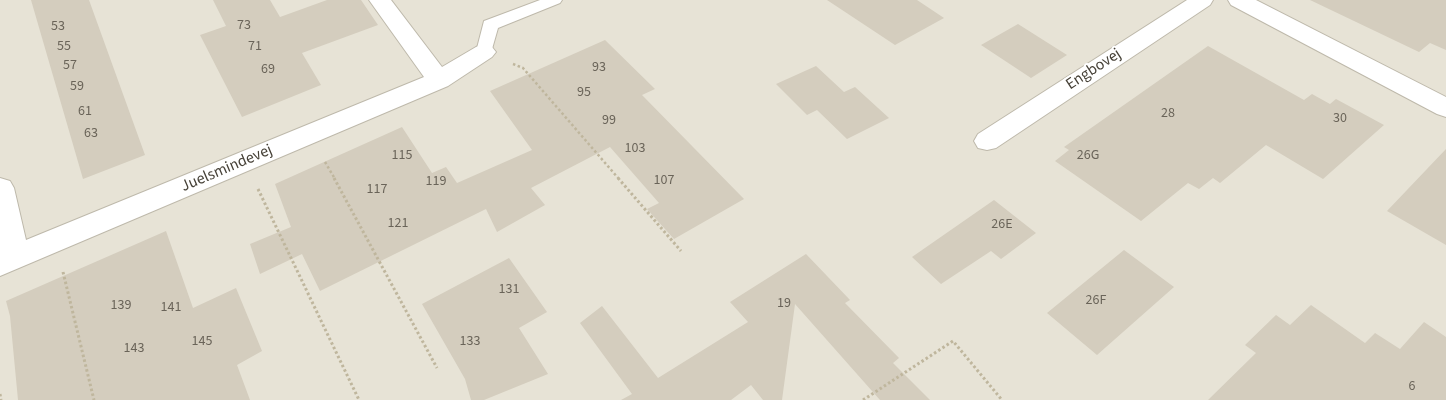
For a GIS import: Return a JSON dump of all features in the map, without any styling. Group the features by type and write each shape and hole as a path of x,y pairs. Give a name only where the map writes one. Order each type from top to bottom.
{"street":[{"path":"380,0 439,80"},
{"name":"Engbovej","path":"986,141 1202,0"},
{"path":"1239,0 1446,108"},
{"name":"Juelsmindevej","path":"0,188 8,261 439,80 484,52"}],"lane":[{"path":"484,52 490,25 554,0"}],"path":[{"path":"484,52 523,68 681,251"},
{"path":"310,134 437,368"},
{"path":"245,161 359,400"},
{"path":"56,241 94,400"},
{"path":"863,400 953,341 1002,400"},
{"path":"0,394 1,400"}],"shaded area":[{"path":"0,0 1446,0 1446,400 0,400"}],"building":[{"path":"31,0 89,0 145,155 83,179"},
{"path":"213,0 270,0 280,17 327,0 361,0 378,25 302,53 321,85 242,117 200,35 226,26"},
{"path":"827,0 917,0 944,18 895,45"},
{"path":"1310,0 1446,0 1446,50 1430,43 1419,52"},
{"path":"1018,24 1067,55 1031,78 981,45"},
{"path":"605,40 655,89 642,95 744,199 674,239 647,209 659,203 610,147 531,188 545,205 497,232 486,209 320,291 302,254 260,274 250,244 291,227 275,184 402,127 432,173 446,167 457,183 532,150 490,91"},
{"path":"1208,46 1304,100 1312,94 1330,104 1336,99 1384,125 1323,179 1266,145 1220,183 1213,178 1199,189 1188,183 1141,221 1055,161 1069,150 1064,147"},
{"path":"816,66 844,92 855,87 889,118 847,139 817,110 807,115 776,84"},
{"path":"1446,149 1446,245 1387,211"},
{"path":"994,200 1036,233 1001,259 991,251 941,284 912,257"},
{"path":"166,231 193,308 236,288 262,351 237,365 250,400 18,400 10,316 6,301"},
{"path":"1124,250 1174,287 1097,355 1047,313"},
{"path":"806,254 850,300 845,303 899,358 893,363 930,400 880,400 795,304 782,400 763,400 751,385 731,400 621,400 632,394 580,323 602,306 658,378 748,322 730,302"},
{"path":"509,258 547,312 519,328 548,374 484,400 471,400 465,379 422,304"},
{"path":"1311,305 1365,343 1375,333 1400,349 1424,322 1446,337 1446,400 1208,400 1256,353 1245,345 1276,315 1290,325"}]}
